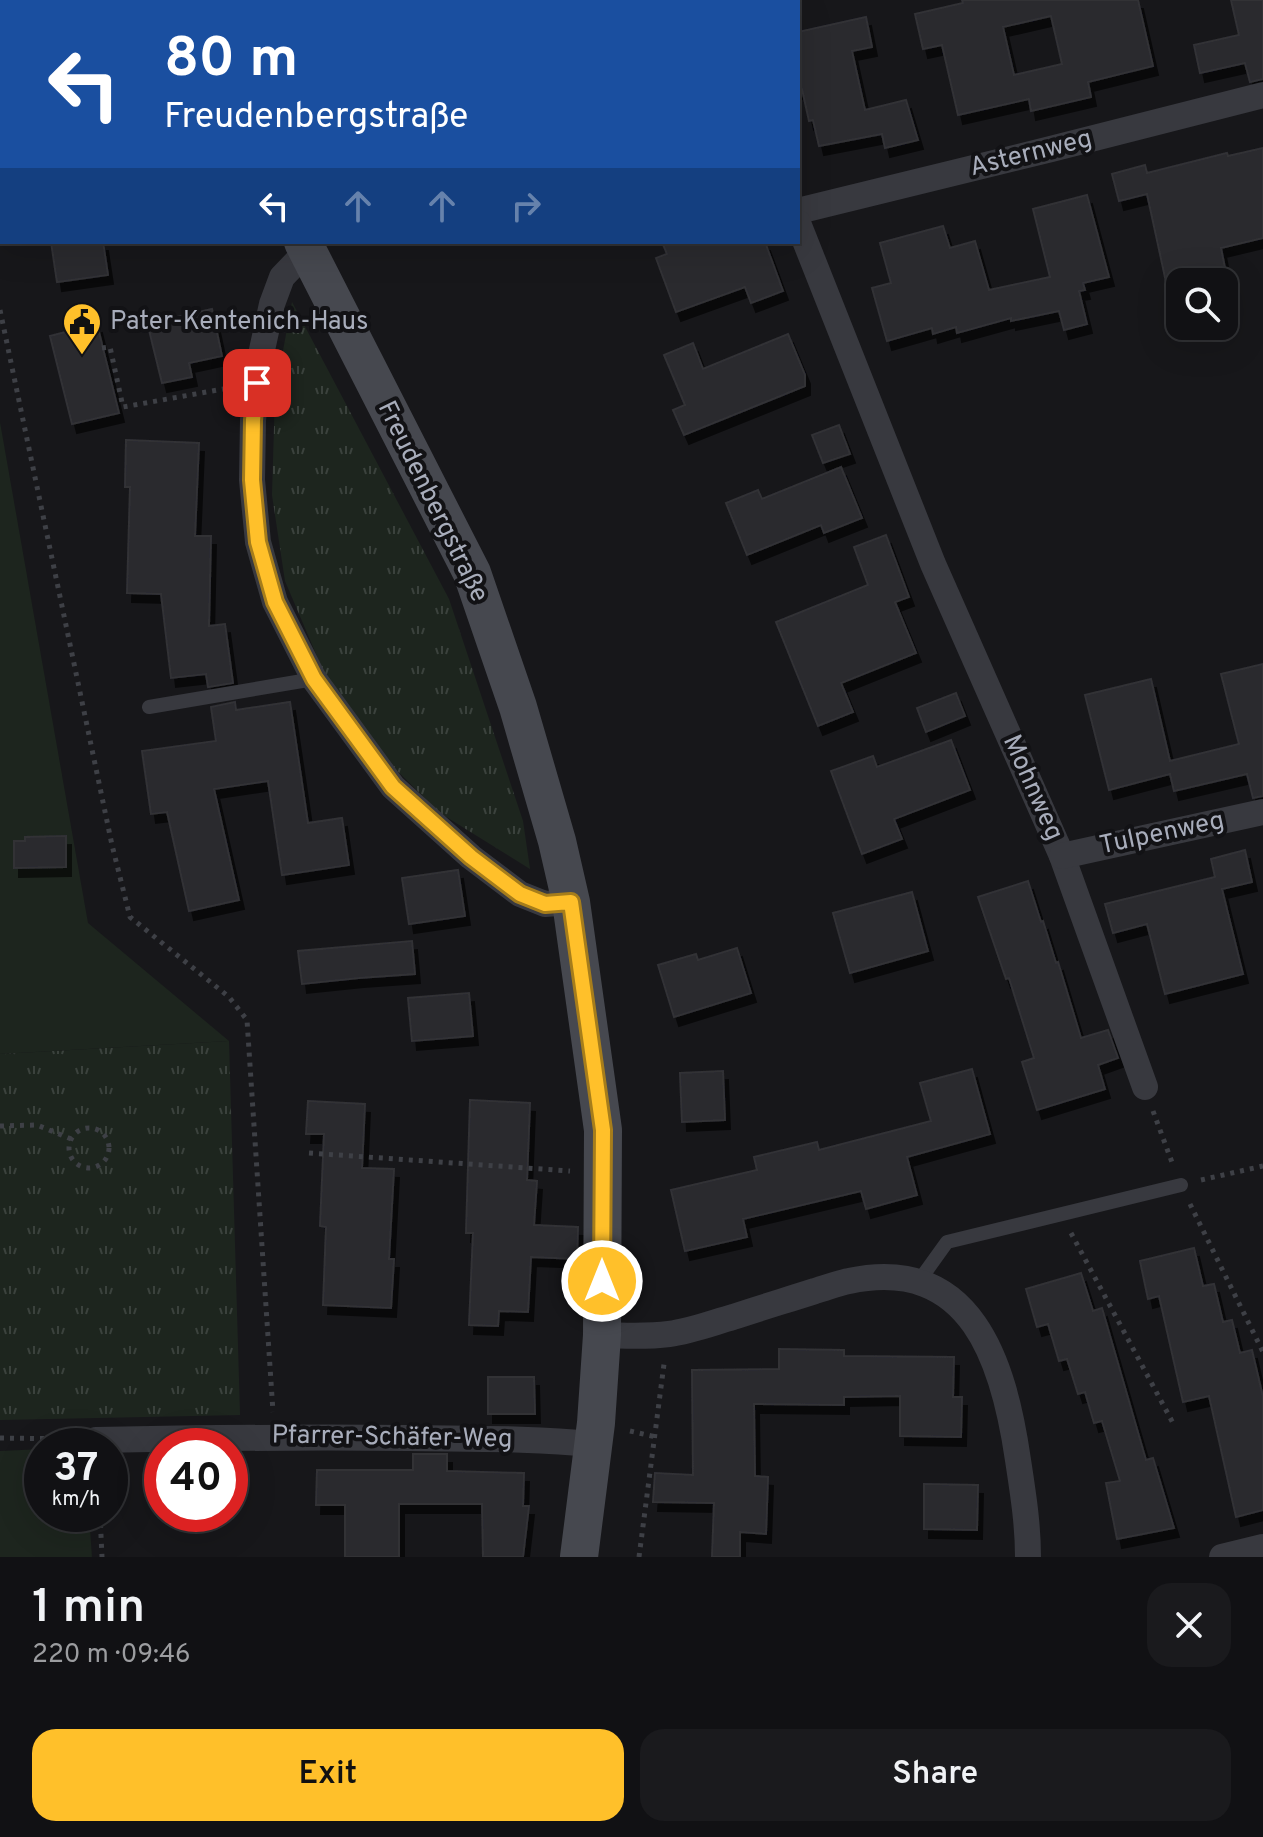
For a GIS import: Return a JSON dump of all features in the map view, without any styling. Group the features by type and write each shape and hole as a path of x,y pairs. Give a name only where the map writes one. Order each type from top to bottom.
{"street":[{"name":"Asternweg","path":"800,211 1263,95"},
{"name":"Mohnweg","path":"800,228 933,564 1062,856 1145,1087"},
{"name":"Freudenbergstraße","path":"571,902 545,904 520,894 471,857 393,787 314,679 275,602 258,542 252,480 253,420 272,304 282,277 305,247 472,573 518,707 557,841 571,902 603,1130 602,1335 579,1557"},
{"name":"Tulpenweg","path":"1062,856 1263,812"},
{"path":"602,1335 668,1334 849,1281 887,1276 919,1281 941,1291 965,1311 995,1362 1013,1422 1028,1523 1028,1557"},
{"name":"Pfarrer-Schäfer-Weg","path":"128,1439 497,1439 593,1444"},
{"path":"1222,1557 1263,1547"}],"lane":[{"path":"149,707 314,679"},
{"path":"919,1281 947,1242 1181,1185"}],"path":[{"path":"0,310 112,845 130,917 229,997 247,1020 275,1437"},
{"path":"102,348 110,347 123,407 257,383"},
{"path":"1145,1087 1181,1185 1263,1352"},
{"path":"0,1126 37,1125 71,1139"},
{"path":"78,1130 99,1130 108,1141 109,1153 94,1168 80,1166 69,1152 71,1139 78,1130"},
{"path":"309,1153 603,1173"},
{"path":"1181,1185 1263,1166"},
{"path":"1061,1214 1174,1425"},
{"path":"639,1557 668,1334"},
{"path":"0,1438 24,1438"},
{"path":"101,1532 102,1557"}],"green space":[{"path":"292,302 449,599 523,821 530,869 440,813 373,747 325,675 285,581 272,495 275,394"},
{"path":"0,422 88,923 229,1041 0,1054"},
{"path":"229,1041 240,1415 0,1420 0,1054"},
{"path":"24,1450 24,1532 90,1532 92,1557 0,1557 0,1451"}],"building":[{"path":"962,0 1138,0 1153,66 1088,82 1091,97 1031,111 1029,99 958,115 942,45 923,49 915,14 963,3","holes":["1051,16 1062,64 1014,75 1003,27"]},
{"path":"1231,0 1263,0 1263,79 1250,82 1245,63 1200,73 1194,45 1239,35"},
{"path":"866,17 872,47 852,51 865,110 906,100 918,140 885,148 882,134 819,146 813,120 809,121 800,90 800,32"},
{"path":"1263,148 1263,238 1221,248 1225,268 1166,268 1166,282 1147,194 1119,201 1112,174 1145,165 1147,173 1227,153 1228,156"},
{"path":"1087,195 1109,277 1083,283 1085,290 1079,291 1087,324 1064,330 1059,311 1011,321 1011,318 957,333 956,327 933,334 932,328 887,341 872,288 891,283 880,243 943,226 950,248 975,241 989,290 1050,277 1033,209"},
{"path":"51,244 103,244 108,275 57,282"},
{"path":"663,244 766,244 783,291 751,303 745,287 676,312 656,258 667,254"},
{"path":"212,309 222,356 189,363 192,377 162,383 149,330 173,324 172,318"},
{"path":"97,324 119,413 72,424 50,336"},
{"path":"788,334 805,375 805,386 684,435 673,410 685,405 664,355 693,343 703,369"},
{"path":"839,425 850,454 823,463 812,435"},
{"path":"126,440 199,443 195,536 211,536 209,626 225,624 233,683 208,687 206,674 171,678 161,594 127,593 130,487 125,487"},
{"path":"841,467 862,518 824,533 821,525 747,555 726,503 758,490 762,499"},
{"path":"886,535 909,597 895,602 916,653 841,683 853,712 818,726 776,622 868,585 854,547"},
{"path":"1263,664 1263,796 1253,798 1247,774 1174,791 1170,774 1109,790 1085,695 1151,679 1170,761 1239,744 1221,674"},
{"path":"956,693 965,716 926,732 917,708"},
{"path":"235,702 236,710 290,702 308,823 342,818 349,865 282,875 268,781 214,789 239,900 189,911 167,812 151,814 142,751 216,741 211,707"},
{"path":"951,740 970,790 894,819 902,839 862,854 831,771 873,756 877,767"},
{"path":"66,836 66,867 14,868 14,841 25,841 25,837"},
{"path":"1245,850 1252,882 1222,889 1243,974 1165,994 1147,924 1113,933 1105,904 1215,877 1211,859"},
{"path":"458,870 465,916 409,924 402,878"},
{"path":"1028,881 1058,962 1081,1038 1108,1030 1118,1058 1098,1065 1105,1089 1037,1110 1022,1062 1034,1058 1009,978 1006,979 978,897"},
{"path":"912,892 928,951 850,973 833,913"},
{"path":"412,941 415,974 302,984 298,951"},
{"path":"737,948 751,993 674,1017 658,965 696,954 698,960"},
{"path":"469,993 473,1036 412,1041 408,998"},
{"path":"972,1069 990,1134 907,1157 917,1195 866,1209 861,1191 743,1219 747,1237 685,1251 671,1190 757,1170 754,1157 817,1142 819,1150 931,1121 920,1083"},
{"path":"723,1071 725,1120 682,1122 680,1073"},
{"path":"470,1100 530,1103 527,1180 537,1181 534,1225 578,1227 577,1259 531,1257 528,1312 499,1311 498,1326 469,1325 473,1233 466,1233"},
{"path":"308,1101 365,1104 362,1168 394,1169 389,1259 394,1259 391,1308 323,1305 326,1227 320,1226 324,1134 306,1134"},
{"path":"1194,1248 1203,1286 1214,1284 1223,1322 1232,1320 1240,1353 1252,1350 1263,1397 1263,1510 1236,1517 1209,1396 1183,1402 1159,1296 1148,1299 1140,1261"},
{"path":"1081,1273 1093,1311 1102,1308 1146,1460 1153,1458 1174,1528 1117,1539 1106,1483 1120,1481 1102,1421 1094,1423 1085,1392 1078,1394 1067,1359 1059,1361 1048,1324 1037,1327 1026,1289"},
{"path":"779,1349 844,1350 844,1356 954,1357 953,1397 962,1397 961,1437 900,1436 900,1396 844,1397 844,1405 754,1404 755,1476 768,1477 766,1534 740,1532 740,1557 712,1557 714,1503 653,1502 655,1473 693,1475 692,1370 779,1369"},
{"path":"488,1377 534,1377 535,1414 488,1414"},
{"path":"413,1454 447,1454 447,1471 524,1473 523,1506 529,1506 523,1557 483,1557 482,1504 399,1504 399,1557 345,1557 345,1505 316,1505 317,1470 413,1470"},
{"path":"924,1484 978,1485 977,1530 924,1529"}],"place":[{"name":"Pater-Kentenich-Haus","path":"82,356"}],"route":[{"path":"257,383 252,480 258,542 275,602 314,679 393,787 471,857 520,894 545,904 571,902 603,1130 602,1281"}]}
